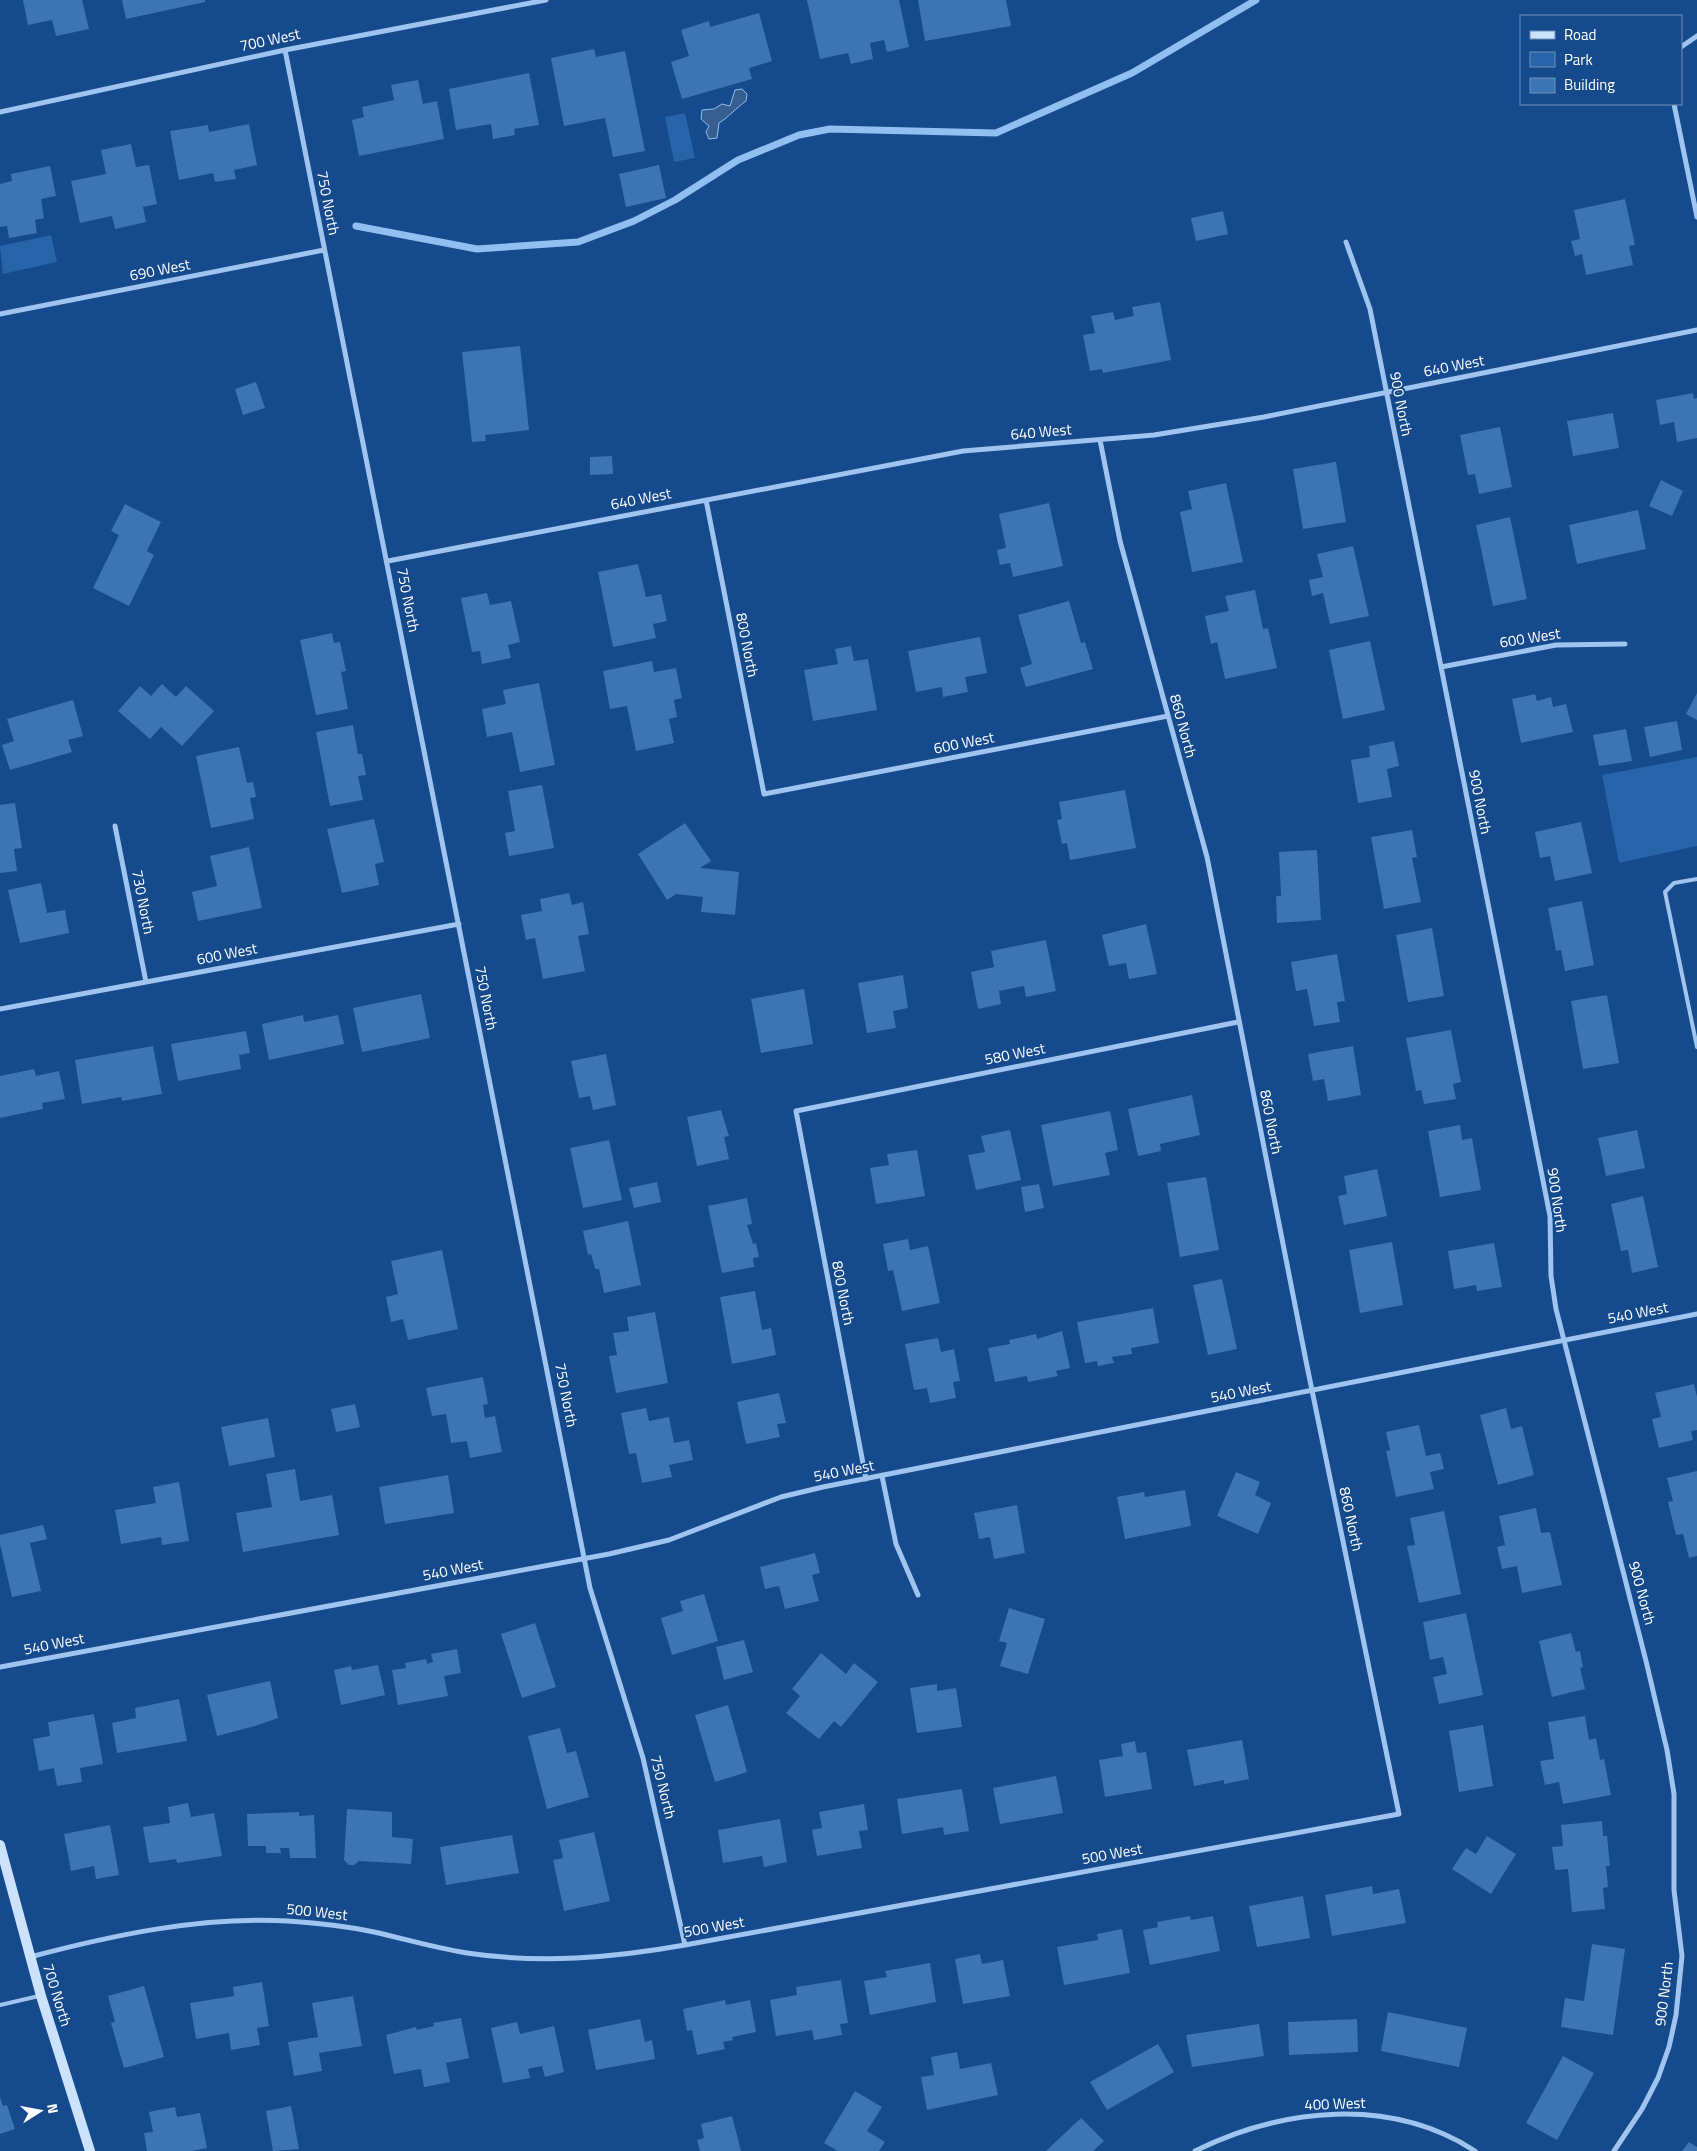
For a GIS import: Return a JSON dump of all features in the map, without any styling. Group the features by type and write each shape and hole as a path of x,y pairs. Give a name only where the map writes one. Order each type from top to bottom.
{"street":[{"name":"700 West","path":"0,112 285,50 546,0"},
{"path":"1682,46 1697,36"},
{"name":"750 North","path":"285,50 388,561 590,1588 643,1758 685,1945"},
{"path":"1674,105 1697,217"},
{"name":"900 North","path":"1346,242 1370,309 1550,1216 1552,1276 1563,1340 1646,1661 1667,1750 1674,1794 1674,1890 1682,1956 1676,2016 1669,2047 1658,2078 1642,2109 1614,2151"},
{"name":"690 West","path":"0,314 324,250"},
{"name":"640 West","path":"388,561 963,452 1177,432 1697,330"},
{"name":"860 North","path":"1100,440 1120,541 1206,857 1399,1814"},
{"name":"800 North","path":"706,500 764,794"},
{"name":"600 West","path":"1440,667 1556,645 1624,644"},
{"name":"600 West","path":"764,794 1168,716"},
{"name":"730 North","path":"115,826 146,982"},
{"name":"600 West","path":"0,1009 459,924"},
{"name":"580 West","path":"796,1112 1238,1022"},
{"name":"800 North","path":"796,1112 866,1478"},
{"name":"540 West","path":"0,1667 585,1559 669,1540 781,1497 866,1478 1697,1314"},
{"path":"882,1476 896,1544 918,1595"},
{"name":"500 West","path":"30,1957 83,1944 180,1926 256,1920 330,1925 372,1932 465,1953 510,1959 591,1958 685,1945 1399,1814"},
{"name":"700 North","path":"0,1845 41,1996 90,2151"},
{"name":"400 West","path":"1195,2151 1234,2134 1279,2121 1343,2114 1383,2116 1416,2124 1445,2134 1475,2151"}],"lane":[{"path":"1697,879 1674,883 1665,892 1697,1047"},
{"path":"0,2005 41,1996"}],"green space":[{"path":"685,113 695,158 674,162 665,117"},
{"path":"51,235 57,262 3,274 0,246"},
{"path":"1697,757 1697,846 1619,863 1602,775"}],"shaded area":[{"path":"742,89 747,94 746,101 719,123 717,138 709,139 706,132 709,126 701,119 702,110 714,109 722,104 730,106 735,90"}],"building":[{"path":"23,0 82,0 89,29 56,36 52,20 28,25"},
{"path":"122,0 205,0 205,2 126,19"},
{"path":"807,0 899,0 909,47 887,52 884,40 870,43 873,59 851,64 848,53 820,59"},
{"path":"918,0 1006,0 1011,26 925,41"},
{"path":"759,13 772,61 749,68 752,79 682,99 671,62 689,56 681,30 709,21 710,27"},
{"path":"594,49 596,57 625,51 645,151 613,157 605,118 564,126 551,58"},
{"path":"529,73 539,125 514,129 515,135 493,139 491,124 456,130 449,89"},
{"path":"418,80 423,104 437,101 444,139 359,156 352,120 364,117 362,107 394,100 391,85"},
{"path":"249,124 257,165 234,170 236,179 215,182 213,173 179,180 170,131 208,125 209,132"},
{"path":"131,144 136,167 149,165 157,204 143,207 146,222 115,229 112,216 80,223 71,181 106,174 101,150"},
{"path":"659,165 666,198 626,207 619,174"},
{"path":"50,166 56,196 41,199 44,218 35,220 37,233 9,238 7,226 0,227 0,184 12,181 11,174"},
{"path":"1625,199 1635,245 1629,246 1633,265 1586,275 1582,254 1575,256 1571,241 1580,239 1574,210"},
{"path":"1223,211 1228,234 1196,241 1191,218"},
{"path":"1160,302 1171,360 1103,373 1102,369 1090,371 1083,335 1095,333 1091,316 1113,312 1115,320 1134,316 1132,307"},
{"path":"520,346 529,430 485,435 486,441 472,442 462,352"},
{"path":"256,382 265,408 243,415 235,389"},
{"path":"1693,393 1694,399 1697,398 1697,438 1677,442 1674,422 1660,425 1656,400"},
{"path":"1613,413 1619,448 1573,456 1567,421"},
{"path":"1500,427 1512,487 1479,494 1475,474 1468,475 1460,435"},
{"path":"612,456 613,474 590,475 590,457"},
{"path":"1336,462 1346,522 1303,529 1293,469"},
{"path":"1661,480 1683,491 1672,516 1649,506"},
{"path":"1226,483 1243,562 1192,572 1180,512 1192,509 1188,491"},
{"path":"1049,503 1063,566 1013,577 1010,563 1000,565 997,550 1006,548 999,514"},
{"path":"125,504 161,522 147,551 154,555 129,606 93,588 119,535 111,531"},
{"path":"1638,510 1646,549 1577,564 1569,525"},
{"path":"1510,517 1527,599 1493,606 1476,525"},
{"path":"1353,546 1369,616 1330,624 1323,593 1312,596 1309,580 1323,577 1317,554"},
{"path":"638,564 646,597 661,594 667,621 653,624 656,638 613,647 598,572"},
{"path":"1255,590 1263,629 1268,628 1277,668 1225,679 1217,642 1211,644 1205,616 1229,611 1225,596"},
{"path":"487,593 490,605 511,601 520,642 508,645 511,658 482,664 480,651 472,652 461,598"},
{"path":"1069,601 1081,643 1085,642 1093,669 1026,687 1020,668 1032,664 1018,615"},
{"path":"332,633 334,643 340,642 346,671 341,672 348,709 316,715 300,640"},
{"path":"980,637 987,673 965,677 968,692 943,697 942,687 916,692 908,651"},
{"path":"1370,641 1385,710 1343,719 1329,650"},
{"path":"851,646 854,661 868,659 877,710 813,721 804,670 838,664 835,649"},
{"path":"652,661 654,672 676,668 682,698 674,700 677,717 669,719 674,743 636,751 627,706 610,709 603,671"},
{"path":"539,683 555,765 520,772 512,732 487,737 482,709 506,704 503,690"},
{"path":"162,684 176,697 186,686 214,711 182,746 161,727 150,739 118,711 140,686 151,696"},
{"path":"1697,693 1697,720 1686,714"},
{"path":"1535,694 1537,701 1551,697 1553,707 1566,704 1573,732 1521,743 1512,699"},
{"path":"73,700 83,736 68,740 72,752 10,770 2,745 14,741 7,719"},
{"path":"1677,721 1682,750 1650,757 1644,727"},
{"path":"353,725 358,754 362,754 366,775 358,776 363,800 330,806 316,732"},
{"path":"1626,729 1632,761 1599,766 1593,735"},
{"path":"1394,741 1399,766 1387,769 1392,797 1358,803 1351,760 1370,757 1369,746"},
{"path":"239,747 247,783 253,782 256,797 250,798 254,819 211,828 196,756"},
{"path":"542,785 554,848 509,856 505,833 515,831 508,791"},
{"path":"1125,790 1136,848 1070,860 1067,843 1062,844 1057,820 1062,819 1059,802"},
{"path":"15,803 22,848 14,849 17,871 0,873 0,805"},
{"path":"374,819 384,862 375,864 379,885 342,893 327,829"},
{"path":"1581,822 1592,873 1555,881 1550,856 1540,858 1535,832"},
{"path":"685,823 711,861 700,868 739,872 735,915 701,912 703,897 676,894 667,900 638,854"},
{"path":"1412,830 1417,857 1412,858 1421,902 1384,909 1371,837"},
{"path":"249,847 262,908 198,921 192,892 217,886 210,856"},
{"path":"1317,850 1321,920 1277,923 1276,896 1281,896 1279,852"},
{"path":"41,883 47,913 65,910 69,933 20,943 8,890"},
{"path":"569,893 572,905 583,902 589,934 578,936 585,971 543,979 535,938 526,940 521,915 542,911 540,899"},
{"path":"1582,901 1594,965 1565,971 1561,950 1556,951 1548,908"},
{"path":"1146,924 1157,974 1129,979 1126,963 1109,966 1102,935"},
{"path":"1432,928 1444,996 1408,1002 1396,935"},
{"path":"1046,940 1056,991 1026,997 1024,986 999,991 1001,1004 978,1009 971,972 994,967 991,951"},
{"path":"1337,954 1345,1001 1337,1002 1340,1022 1314,1026 1307,989 1296,991 1291,962"},
{"path":"903,975 908,1008 893,1011 896,1028 867,1033 858,983"},
{"path":"804,989 813,1044 761,1053 751,999"},
{"path":"421,994 430,1038 362,1052 353,1008"},
{"path":"1607,995 1619,1063 1583,1069 1571,1001"},
{"path":"303,1015 304,1022 338,1015 344,1044 269,1060 262,1024"},
{"path":"1451,1030 1461,1082 1453,1084 1456,1099 1424,1104 1421,1090 1416,1091 1406,1038"},
{"path":"246,1031 250,1053 239,1055 241,1069 178,1081 171,1044"},
{"path":"153,1046 162,1094 122,1101 121,1097 82,1104 75,1060"},
{"path":"1353,1046 1361,1095 1328,1101 1324,1079 1313,1081 1308,1054"},
{"path":"606,1054 616,1105 593,1110 590,1096 579,1098 571,1061"},
{"path":"34,1069 36,1076 59,1071 65,1099 42,1103 43,1109 0,1118 0,1076"},
{"path":"1192,1095 1200,1135 1160,1144 1161,1151 1138,1156 1128,1109"},
{"path":"721,1110 729,1136 724,1137 729,1159 697,1166 687,1117"},
{"path":"1110,1111 1118,1150 1105,1153 1110,1175 1053,1186 1041,1125"},
{"path":"1460,1125 1462,1140 1472,1138 1481,1190 1440,1197 1428,1131"},
{"path":"1010,1130 1021,1180 976,1190 968,1155 985,1152 981,1136"},
{"path":"1637,1130 1645,1168 1606,1176 1598,1138"},
{"path":"609,1140 622,1200 583,1208 570,1148"},
{"path":"917,1150 925,1196 876,1204 870,1168 889,1165 887,1154"},
{"path":"1377,1169 1387,1216 1344,1225 1338,1196 1347,1194 1344,1176"},
{"path":"1206,1177 1219,1250 1180,1257 1167,1183"},
{"path":"657,1182 661,1202 634,1208 629,1188"},
{"path":"1039,1184 1044,1208 1025,1212 1021,1187"},
{"path":"1643,1196 1658,1267 1632,1273 1628,1250 1621,1251 1611,1204"},
{"path":"747,1198 752,1224 747,1225 753,1244 756,1243 759,1257 753,1258 754,1267 722,1273 708,1206"},
{"path":"628,1221 641,1285 604,1293 599,1269 595,1269 591,1254 588,1255 583,1231"},
{"path":"908,1239 910,1250 928,1246 940,1303 902,1311 893,1270 888,1271 883,1244"},
{"path":"1392,1242 1403,1305 1360,1313 1349,1250"},
{"path":"1494,1243 1502,1287 1477,1291 1476,1285 1454,1289 1448,1251"},
{"path":"442,1250 458,1329 408,1340 403,1319 391,1322 386,1297 398,1294 391,1261"},
{"path":"1222,1279 1237,1349 1208,1355 1193,1285"},
{"path":"755,1291 762,1330 771,1328 776,1355 732,1364 720,1297"},
{"path":"1153,1308 1159,1343 1131,1348 1132,1354 1112,1357 1114,1363 1098,1366 1097,1361 1085,1363 1077,1322"},
{"path":"655,1312 668,1383 616,1393 609,1356 617,1355 613,1333 629,1331 627,1317"},
{"path":"1062,1331 1070,1368 1056,1371 1058,1376 1028,1382 1027,1376 995,1382 988,1348 1010,1344 1009,1340 1036,1334 1037,1339"},
{"path":"938,1338 941,1352 954,1349 960,1381 953,1382 956,1398 930,1403 927,1388 914,1390 905,1344"},
{"path":"483,1377 488,1404 483,1405 485,1418 495,1416 502,1452 470,1458 467,1441 451,1443 446,1414 432,1416 426,1388"},
{"path":"1694,1384 1697,1397 1697,1430 1691,1431 1693,1440 1659,1448 1652,1419 1661,1417 1655,1393"},
{"path":"779,1393 786,1423 777,1424 780,1437 746,1444 737,1402"},
{"path":"355,1404 360,1427 336,1432 331,1409"},
{"path":"646,1408 649,1421 669,1417 674,1443 689,1440 693,1460 669,1465 672,1477 642,1483 636,1453 629,1454 621,1413"},
{"path":"1506,1408 1511,1429 1522,1426 1534,1475 1498,1485 1480,1415"},
{"path":"268,1418 275,1457 229,1466 221,1427"},
{"path":"1419,1425 1426,1456 1440,1453 1444,1469 1430,1472 1434,1489 1396,1497 1386,1451 1390,1450 1386,1432"},
{"path":"295,1469 300,1501 332,1495 339,1535 243,1552 236,1513 272,1507 266,1474"},
{"path":"1697,1471 1697,1556 1689,1558 1683,1534 1676,1535 1668,1502 1673,1501 1667,1478"},
{"path":"1236,1472 1260,1482 1255,1495 1271,1503 1258,1534 1217,1516"},
{"path":"448,1475 454,1513 385,1524 379,1487"},
{"path":"179,1482 189,1541 162,1545 161,1537 121,1544 115,1510 156,1503 153,1487"},
{"path":"1185,1490 1191,1526 1125,1539 1117,1497 1144,1492 1145,1497"},
{"path":"1017,1505 1025,1553 994,1559 990,1537 979,1539 974,1513"},
{"path":"1536,1508 1541,1533 1550,1532 1562,1585 1522,1593 1517,1566 1502,1569 1497,1547 1505,1545 1499,1516"},
{"path":"1444,1511 1461,1594 1419,1603 1407,1546 1415,1545 1410,1518"},
{"path":"43,1525 47,1539 30,1543 41,1591 12,1597 0,1544 0,1535"},
{"path":"815,1553 820,1573 812,1575 819,1601 785,1609 779,1586 765,1589 760,1567"},
{"path":"704,1594 718,1641 672,1655 661,1618 683,1611 680,1601"},
{"path":"1009,1608 1045,1619 1028,1674 1000,1666 1007,1643 999,1641"},
{"path":"1466,1613 1483,1695 1439,1704 1433,1677 1447,1674 1443,1657 1430,1660 1423,1622"},
{"path":"535,1623 556,1687 522,1698 501,1634"},
{"path":"1571,1633 1576,1652 1580,1651 1583,1667 1580,1668 1585,1689 1552,1697 1539,1641"},
{"path":"744,1640 753,1672 724,1680 716,1647"},
{"path":"457,1649 461,1673 444,1676 448,1696 398,1705 392,1670 406,1668 405,1663 426,1659 427,1664 433,1662 431,1654"},
{"path":"821,1653 846,1674 854,1663 878,1682 841,1727 834,1721 819,1739 786,1713 800,1696 792,1689"},
{"path":"378,1665 385,1695 341,1705 334,1670 351,1666 352,1670"},
{"path":"270,1681 278,1718 217,1736 207,1695"},
{"path":"937,1684 937,1691 956,1688 962,1727 917,1733 910,1688"},
{"path":"179,1699 187,1741 117,1753 112,1723 136,1718 135,1708"},
{"path":"728,1705 747,1772 715,1782 695,1715"},
{"path":"94,1714 103,1764 80,1768 82,1782 57,1786 54,1768 39,1771 33,1739 50,1736 48,1722"},
{"path":"1585,1716 1589,1740 1596,1738 1600,1760 1604,1759 1611,1795 1563,1804 1559,1782 1545,1785 1540,1761 1554,1759 1548,1722"},
{"path":"1483,1725 1493,1786 1459,1792 1449,1731"},
{"path":"560,1728 567,1753 576,1751 589,1797 547,1809 528,1736"},
{"path":"1242,1740 1249,1779 1224,1784 1224,1780 1194,1786 1187,1750"},
{"path":"1135,1741 1137,1753 1146,1752 1152,1789 1105,1797 1099,1760 1123,1756 1121,1744"},
{"path":"1056,1776 1063,1813 1000,1824 993,1788"},
{"path":"962,1789 969,1831 944,1835 943,1827 902,1834 897,1799"},
{"path":"188,1803 191,1817 214,1813 222,1856 177,1863 176,1859 149,1863 143,1827 170,1823 168,1807"},
{"path":"864,1804 868,1830 859,1831 862,1848 817,1856 812,1830 822,1828 819,1812"},
{"path":"347,1809 392,1812 392,1837 413,1839 411,1864 359,1861 354,1865 349,1865 344,1860"},
{"path":"299,1812 299,1816 314,1815 316,1858 290,1858 289,1848 280,1848 281,1853 266,1853 266,1846 248,1846 247,1814"},
{"path":"780,1819 787,1862 764,1867 762,1856 723,1863 718,1830"},
{"path":"1602,1821 1603,1836 1607,1836 1610,1866 1606,1866 1608,1887 1603,1888 1605,1909 1572,1912 1568,1869 1555,1870 1552,1847 1563,1846 1561,1825"},
{"path":"110,1825 119,1875 96,1879 94,1866 71,1871 64,1834"},
{"path":"594,1832 610,1901 564,1911 553,1860 563,1858 559,1840"},
{"path":"512,1835 519,1873 446,1885 440,1847"},
{"path":"1487,1836 1516,1854 1491,1894 1452,1869 1466,1848 1476,1854"},
{"path":"1372,1886 1373,1894 1399,1889 1406,1923 1332,1936 1325,1895"},
{"path":"1303,1896 1310,1938 1257,1947 1249,1906"},
{"path":"1190,1916 1191,1920 1213,1916 1220,1951 1150,1965 1143,1930 1158,1927 1157,1922"},
{"path":"1122,1929 1130,1973 1064,1985 1057,1947 1098,1940 1097,1934"},
{"path":"1592,1944 1625,1949 1613,2035 1561,2027 1565,1998 1584,2001"},
{"path":"980,1954 982,1964 1003,1960 1010,1996 963,2004 955,1959"},
{"path":"930,1963 936,2002 870,2015 864,1981 887,1977 885,1971"},
{"path":"841,1980 848,2023 840,2024 842,2035 814,2040 812,2030 776,2036 770,2000 797,1995 796,1987"},
{"path":"262,1982 269,2026 257,2028 260,2045 231,2050 229,2033 196,2039 190,2003 234,1996 233,1987"},
{"path":"144,1986 164,2057 124,2068 111,2023 115,2022 108,1996"},
{"path":"353,1996 362,2046 319,2053 322,2071 294,2076 288,2042 318,2037 312,2003"},
{"path":"725,2000 726,2005 750,2000 756,2032 732,2037 733,2040 723,2042 725,2049 697,2055 692,2030 687,2031 683,2009"},
{"path":"1388,2012 1467,2028 1459,2067 1381,2051"},
{"path":"461,2018 469,2058 446,2063 450,2082 424,2087 421,2069 394,2074 386,2035 416,2027 417,2030 434,2026 433,2023"},
{"path":"640,2019 645,2042 652,2040 655,2059 596,2070 588,2030"},
{"path":"1357,2019 1358,2052 1289,2055 1288,2022"},
{"path":"517,2022 520,2034 554,2026 564,2072 545,2077 542,2066 528,2069 530,2078 503,2083 491,2028"},
{"path":"1259,2024 1264,2056 1192,2067 1186,2035"},
{"path":"1158,2044 1174,2072 1107,2110 1090,2082"},
{"path":"957,2052 960,2069 991,2063 998,2095 927,2110 921,2077 934,2075 931,2057"},
{"path":"1563,2056 1594,2073 1557,2140 1526,2123"},
{"path":"855,2091 882,2107 867,2131 885,2142 879,2151 838,2151 824,2143"},
{"path":"0,2097 3,2106 7,2105 15,2129 0,2134"},
{"path":"291,2106 299,2149 273,2151 266,2111"},
{"path":"175,2107 177,2117 200,2113 207,2148 192,2151 147,2151 144,2133 153,2132 149,2112"},
{"path":"732,2116 741,2151 700,2151 697,2140 704,2138 701,2124"},
{"path":"1081,2118 1104,2141 1093,2151 1046,2151"},
{"path":"1689,2142 1697,2147 1697,2151 1682,2151"}],"waterway":[{"path":"356,226 477,249 578,242 634,221 675,200 738,160 799,135 830,129 996,133 1132,73 1256,0"}]}
